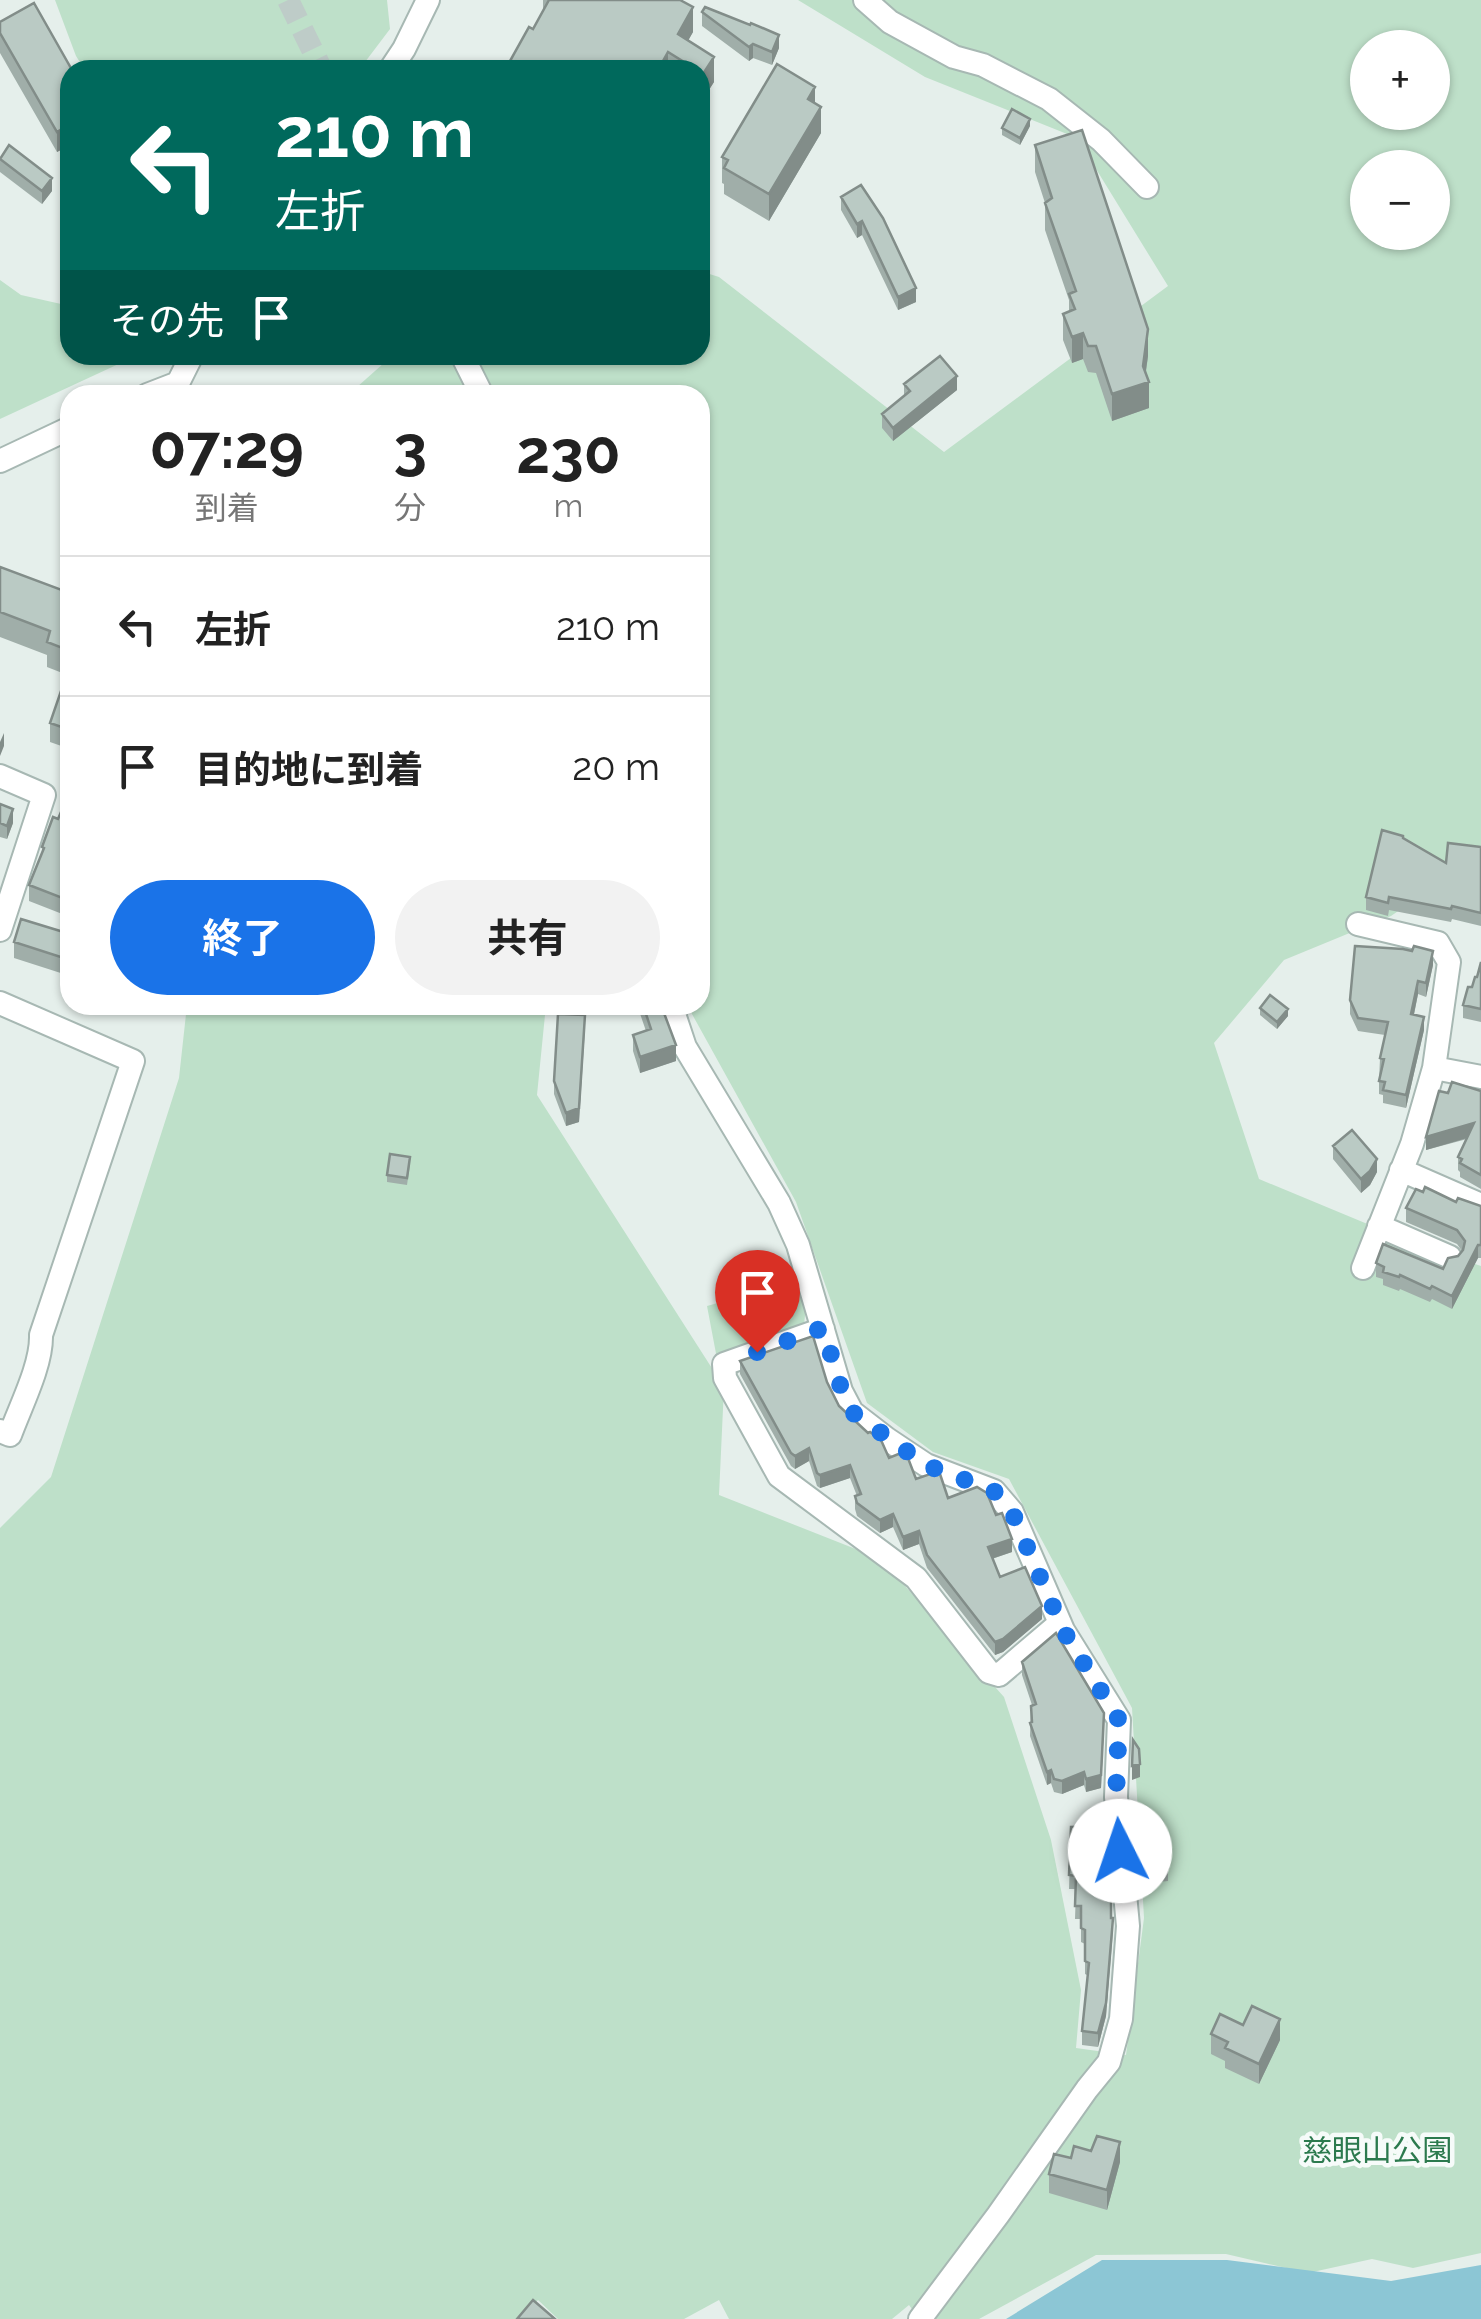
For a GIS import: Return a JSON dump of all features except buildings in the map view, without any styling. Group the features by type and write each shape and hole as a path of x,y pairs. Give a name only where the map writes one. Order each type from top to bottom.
{"street":[{"path":"397,60 428,0"},
{"path":"864,0 890,22 954,57 983,65 1049,99 1101,140 1148,187"},
{"path":"0,461 60,433"},
{"path":"0,776 44,795 0,930"},
{"path":"1358,924 1438,943 1450,962 1434,1068 1412,1144 1363,1268"},
{"path":"0,1003 134,1061 83,1204 30,1380 10,1435 0,1431"},
{"path":"675,1015 686,1046 779,1204 798,1246 842,1391 852,1412 926,1465 994,1491 1012,1512 1060,1623 1119,1720 1116,1797 1128,1926 1121,2019 1109,2062 920,2319"},
{"path":"1434,1068 1481,1078"},
{"path":"1401,1170 1481,1205"},
{"path":"1380,1226 1450,1257"},
{"path":"823,1328 724,1364 725,1378 779,1476 916,1578 989,1672 999,1674 1060,1623"}],"green space":[{"path":"55,0 387,0 390,29 367,60 79,60"},
{"name":"慈眼山公園","path":"798,0 1481,0 1481,854 1391,916 1284,960 1214,1043 1259,1179 1418,1245 1481,1266 1481,2253 1413,2268 1372,2259 1308,2273 1226,2254 1096,2255 979,2319 919,2319 909,2305 892,2319 729,2319 719,2300 684,2319 558,2319 538,2300 521,2319 0,2319 0,1528 51,1477 179,1078 186,1015 545,1015 537,1095 724,1387 719,1495 881,1559 1004,1697 1051,1840 1081,1990 1076,2048 1126,2055 1144,1918 1132,1708 1009,1479 933,1452 867,1403 796,1202 693,1015 710,1015 710,385 359,385 382,365 710,365 710,274 719,277 944,452 1168,286 1077,138 925,77"},
{"path":"0,280 21,295 60,304 60,365 116,365 73,385 60,385 60,391 0,419"},
{"path":"803,1279 803,1336 718,1364 707,1306"}],"water":[{"path":"1102,2260 1227,2260 1391,2281 1481,2265 1481,2319 1006,2319"}],"tunnel":[{"path":"288,0 317,60"}],"route":[{"path":"757,1352 823,1328 852,1412 926,1465 994,1491 1012,1512 1063,1630 1119,1720 1116,1797 1120,1851"}]}
